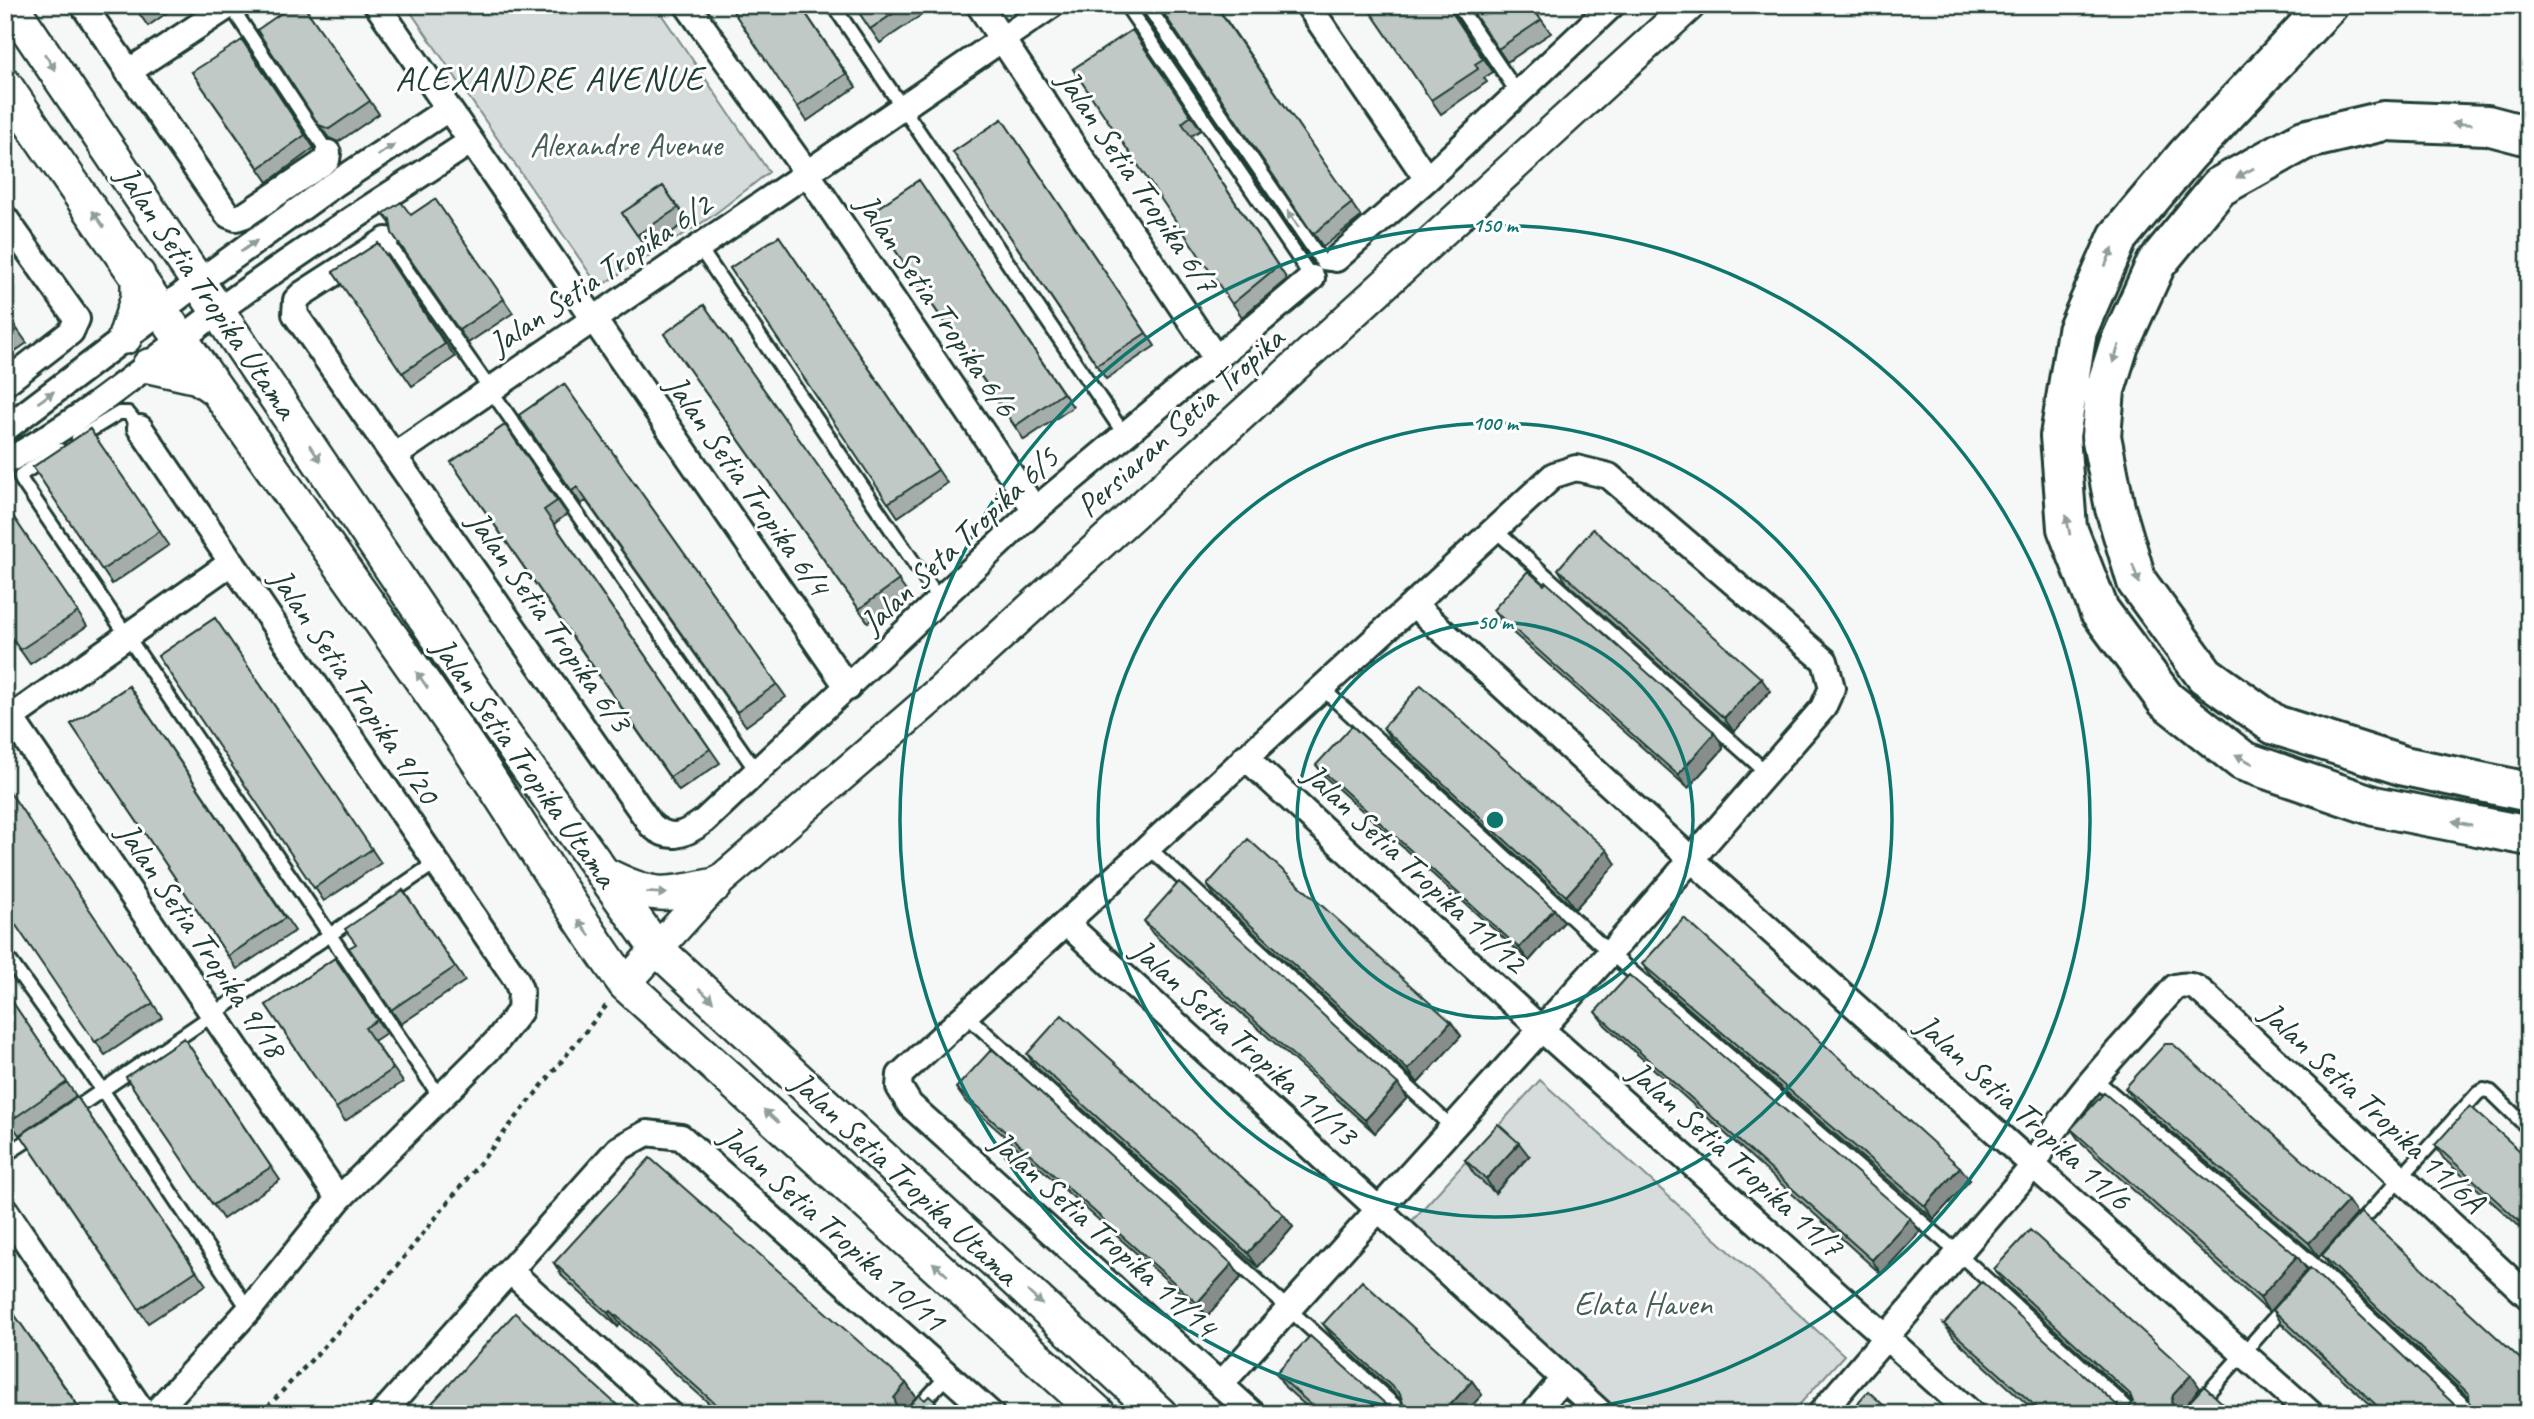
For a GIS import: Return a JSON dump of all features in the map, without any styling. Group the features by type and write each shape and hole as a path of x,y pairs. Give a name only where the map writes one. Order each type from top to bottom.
{"highway":[{"path":"2328,5 2187,155 2118,237 2077,331 2060,436 2067,528 2099,610 2166,700 2244,761 2374,806 2529,836"},
{"path":"2529,136 2487,125 2384,121 2304,140 2219,187 2156,264 2115,356 2105,390 2101,436 2115,508 2137,582 2205,675 2275,725 2404,766 2529,792"}],"main road":[{"name":"Jalan Setia Tropika Utama","path":"11,5 200,281 491,716 656,948 1160,1414"},
{"name":"Jalan Setia Tropika Utama","path":"5,85 181,341 461,736 576,916 625,984 1100,1414"},
{"path":"125,337 138,297 138,275"},
{"path":"149,366 198,377 219,391"},
{"path":"602,873 639,892 663,894 715,886"}],"street":[{"path":"83,5 228,215 236,218 327,160 328,153"},
{"path":"128,72 230,5"},
{"name":"Jalan Setia Tropika 6/4","path":"377,5 848,688"},
{"name":"Jalan Setia Tropika 6/6","path":"687,5 807,173 1035,510"},
{"name":"Jalan Setia Tropika 6/7","path":"979,5 1217,360"},
{"name":"Jalan Setia Tropika 6/2","path":"394,456 1052,5"},
{"path":"1308,5 1427,179"},
{"path":"1336,259 1427,179 1612,5"},
{"name":"Persiaran Setia Tropika","path":"625,984 715,886 941,690 1690,5"},
{"path":"5,429 200,281 448,109"},
{"path":"5,462 40,444 149,366 219,311 471,142"},
{"path":"299,211 319,242"},
{"path":"5,218 77,319 71,332 5,383"},
{"name":"Jalan Setia Tropika 6/3","path":"386,240 302,294 294,308 299,323 651,825"},
{"name":"Jalan Seta Tropika 6/5","path":"651,825 661,834 676,836 692,830 848,688 1035,510 1126,437 1312,278"},
{"path":"89,367 109,395"},
{"name":"Jalan Setia Tropika 9/20","path":"140,428 516,979 521,992 520,1011 496,1042 440,1097"},
{"path":"966,1015 1245,757 1324,690 1413,604 1563,470 1588,468 1609,476 1825,661 1832,688 1823,708 1610,953 1221,1384"},
{"path":"7,716 232,562"},
{"name":"Jalan Setia Tropika 11/6","path":"1413,604 1692,860 2311,1414"},
{"name":"Jalan Setia Tropika 9/18","path":"7,716 339,1199"},
{"name":"Jalan Setia Tropika 11/12","path":"1245,757 1541,1028"},
{"name":"Jalan Setia Tropika 11/13","path":"1066,923 1602,1414"},
{"name":"Jalan Setia Tropika 11/6A","path":"2095,1079 2175,988 2196,987 2529,1297"},
{"name":"Jalan Setia Tropika 11/14","path":"966,1015 900,1075 899,1087 910,1105 1253,1414"},
{"name":"Jalan Setia Tropika 11/7","path":"1541,1028 1972,1414"},
{"path":"1820,1414 2034,1165 2047,1139 2095,1079"},
{"path":"154,1414 249,1310 339,1199 440,1097"},
{"name":"Jalan Setia Tropika 10/11","path":"510,1271 618,1149 647,1133 681,1137 991,1414"},
{"path":"5,1210 144,1414"},
{"path":"382,1414 510,1271 669,1414"},
{"path":"1533,1414 1563,1379"}],"lane":[{"path":"230,5 328,153"},
{"path":"833,5 1126,437"},
{"path":"1126,5 1312,278"},
{"path":"1147,5 1323,263 1330,264 1336,259"},
{"path":"1458,5 1517,92"},
{"path":"386,240 757,772"},
{"path":"699,247 940,601"},
{"path":"140,428 128,413 119,413 20,476 440,1097"},
{"path":"1495,530 1766,772"},
{"path":"1324,690 1610,953 1958,1253 2134,1414"},
{"path":"1149,848 1453,1128"},
{"path":"5,1155 103,1091 329,933 435,863"},
{"path":"5,954 103,1091 249,1310"},
{"path":"966,1015 1404,1414"},
{"path":"2095,1079 2318,1268 2473,1414"},
{"path":"2345,1238 2484,1090 2491,1092 2529,1129"},
{"path":"2189,1414 2293,1297"},
{"path":"912,1414 948,1375"}],"path":[{"path":"261,1414 384,1282 625,984"}],"green space":[{"name":"Alexandre Avenue","path":"406,5 655,5 769,172 711,217 599,287"},
{"name":"Elata Haven","path":"1540,1080 1844,1355 1791,1414 1621,1414 1410,1223"}],"building":[{"path":"133,5 149,5 138,12"},
{"path":"293,5 303,5 370,101 329,129 319,125 257,30"},
{"path":"729,5 800,5 846,74 797,107"},
{"path":"854,5 906,5 870,29"},
{"path":"1158,5 1215,5 1352,203 1313,234"},
{"path":"1366,5 1447,5 1483,59 1475,64 1478,69 1431,100"},
{"path":"1468,5 1531,5 1541,20 1498,49"},
{"path":"1132,30 1191,116 1182,123 1278,266 1232,304 1073,69"},
{"path":"242,40 305,135 259,168 192,72"},
{"path":"1002,119 1146,333 1097,365 953,152"},
{"path":"919,180 1063,393 1015,426 870,213"},
{"path":"663,186 678,208 637,235 622,213"},
{"path":"435,199 504,299 459,330 392,233 390,219 383,214 401,202 411,215"},
{"path":"779,236 938,470 888,503 730,268"},
{"path":"378,243 445,344 402,373 333,272"},
{"path":"704,305 899,580 859,609 664,334"},
{"path":"5,312 17,330 5,338"},
{"path":"564,384 777,684 737,712 577,487 572,491 519,415"},
{"path":"505,425 557,501 544,510 710,749 670,777 451,462"},
{"path":"90,429 160,531 102,570 33,467"},
{"path":"8,509 78,612 20,650 5,628 5,511"},
{"path":"1593,529 1761,678 1724,718 1558,569"},
{"path":"1528,571 1544,585 1546,582 1713,731 1713,735 1678,775 1493,610"},
{"path":"215,618 372,849 314,888 158,656"},
{"path":"1421,685 1607,850 1566,896 1383,728"},
{"path":"129,686 285,918 228,956 71,724"},
{"path":"1352,726 1554,909 1519,948 1316,765"},
{"path":"5,785 153,1003 95,1042 5,909"},
{"path":"1248,839 1451,1022 1408,1070 1207,885"},
{"path":"1179,882 1398,1084 1365,1120 1144,921"},
{"path":"403,890 455,967 391,1010 349,948 356,944 345,929"},
{"path":"1684,918 1960,1167 1925,1206 1642,964"},
{"path":"335,958 377,1020 365,1028 393,1069 336,1108 266,1005"},
{"path":"1629,975 1910,1218 1872,1260 1595,1012"},
{"path":"5,991 67,1082 10,1121 5,1115"},
{"path":"1062,1015 1283,1214 1248,1253 1027,1054"},
{"path":"184,1038 271,1167 213,1205 126,1077"},
{"path":"2165,1044 2173,1044 2348,1201 2309,1243 2125,1088"},
{"path":"992,1049 1232,1264 1197,1303 956,1088"},
{"path":"2104,1093 2297,1256 2260,1298 2071,1129"},
{"path":"77,1097 196,1271 139,1309 21,1135"},
{"path":"2470,1106 2529,1159 2529,1230 2435,1145"},
{"path":"1498,1124 1519,1143 1486,1179 1465,1160"},
{"path":"650,1158 906,1383 894,1398 897,1407 906,1409 919,1395 925,1400 929,1396 949,1414 727,1414 611,1311 608,1313 554,1263"},
{"path":"2361,1212 2529,1367 2529,1414 2386,1414 2273,1310 2310,1268 2457,1407 2465,1409 2470,1406 2469,1394 2322,1255"},
{"path":"2030,1230 2191,1375 2173,1395 2171,1402 2174,1407 2185,1407 2204,1386 2234,1414 2044,1414 1944,1324 1982,1282 2119,1407 2130,1407 2133,1402 2130,1394 1994,1269"},
{"path":"1362,1281 1472,1381 1442,1414 1321,1414 1276,1373 1310,1336 1389,1407 1396,1409 1403,1403 1400,1394 1323,1324"},
{"path":"5,1301 79,1408 71,1414 5,1414"},
{"path":"515,1313 627,1414 422,1414"},
{"path":"1868,1391 1893,1414 1848,1414"}],"district":[{"name":"ALEXANDRE AVENUE","path":"550,78"}]}
